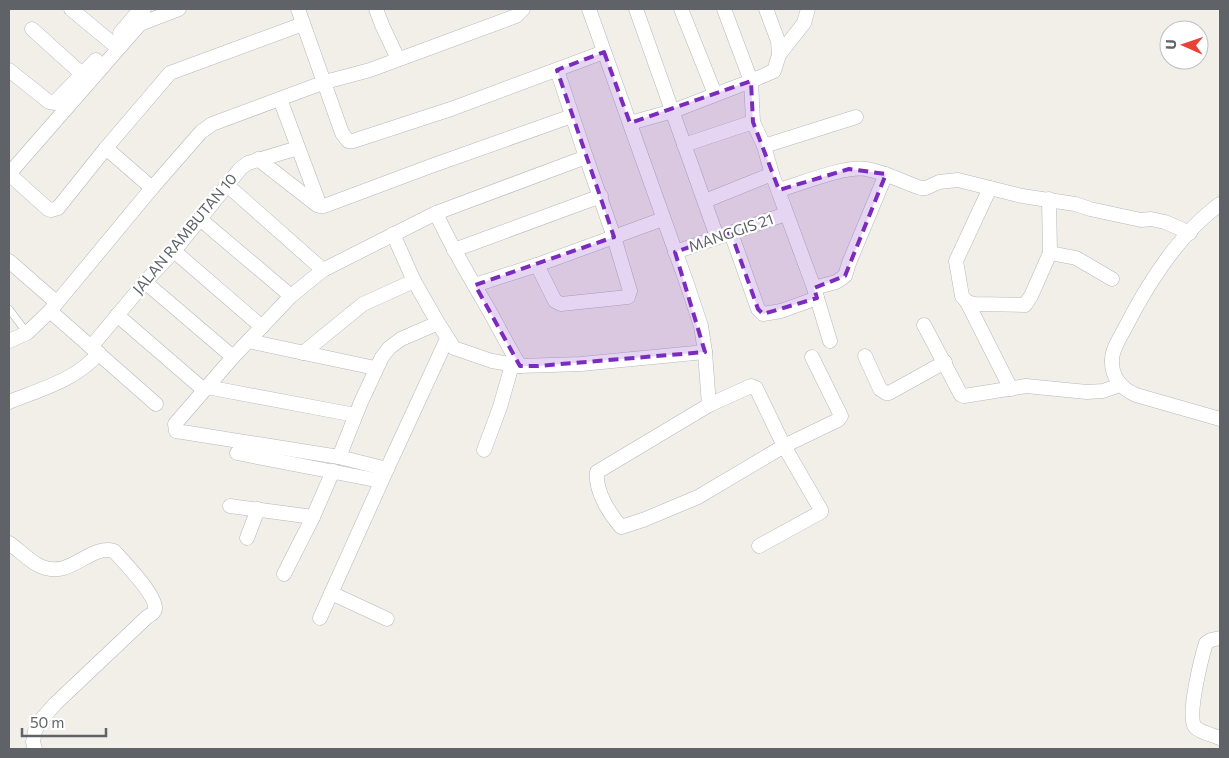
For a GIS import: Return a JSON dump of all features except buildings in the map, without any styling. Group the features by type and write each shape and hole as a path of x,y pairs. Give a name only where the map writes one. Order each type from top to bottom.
{"street":[{"path":"71,9 112,43"},
{"path":"9,70 52,103 57,101 83,75 139,12 179,9"},
{"path":"298,9 342,133 348,141 451,109 604,52"},
{"path":"376,9 398,59"},
{"path":"9,341 27,333 53,307 152,188 201,132 212,124 325,82 370,70 516,16 522,9"},
{"path":"589,9 701,326 709,405"},
{"path":"636,9 717,237"},
{"path":"681,9 715,94"},
{"path":"724,9 751,81 753,122 764,146 830,341"},
{"path":"766,9 778,41 779,55"},
{"path":"630,123 672,110 774,71 779,55 804,23 808,9"},
{"path":"139,12 137,27 9,174 48,208 55,210 58,208 170,73 303,24"},
{"path":"32,29 83,75"},
{"path":"537,265 555,300 561,304 628,297 630,291 601,196 557,70"},
{"path":"280,99 320,206"},
{"path":"258,160 320,206 324,206 572,116"},
{"path":"764,146 856,117"},
{"path":"684,146 753,122"},
{"path":"106,148 152,188"},
{"name":"JALAN RAMBUTAN 10","path":"9,402 76,374 91,363 95,350 117,315 174,251 241,168 248,162 298,148"},
{"path":"384,475 339,457 176,431 175,424 233,357 291,296 323,270 436,212 586,157"},
{"path":"779,190 849,169 864,168 886,174 921,188 952,180 1140,220 1151,219 1165,222 1190,233"},
{"path":"705,201 772,174"},
{"path":"732,233 758,309 764,314 781,311 845,276 886,174"},
{"path":"227,184 323,270"},
{"path":"990,188 956,261 962,296 967,302 1011,389"},
{"path":"454,250 601,196"},
{"path":"967,302 974,304 1025,305 1031,296 1050,253 1048,199"},
{"path":"1220,204 1190,233 1140,298 1117,343 1112,359 1113,372 1120,385 1136,396 1220,420"},
{"path":"436,212 454,250 500,329 516,366 484,450"},
{"name":"MANGGIS 21","path":"675,252 786,214"},
{"path":"200,219 291,296"},
{"path":"475,285 537,265 663,219"},
{"path":"393,234 414,281 447,339 454,348 467,353 516,366 581,364 705,352"},
{"path":"174,251 262,327"},
{"path":"1050,253 1076,258 1112,279"},
{"path":"9,261 95,350 156,404"},
{"path":"302,353 363,304 414,281"},
{"path":"145,282 233,357"},
{"path":"117,315 206,388 355,415"},
{"path":"339,457 375,368 389,348 402,339 438,323"},
{"path":"924,325 961,395 964,396 1026,386 1092,392 1103,391 1120,385"},
{"path":"320,618 447,339"},
{"path":"248,342 375,368"},
{"path":"865,356 880,388 886,393 945,362"},
{"path":"759,546 820,512 820,507 784,446 756,388 751,386 709,405 597,472 602,496 615,520 622,527 698,497 784,446 838,420 840,416 812,358"},
{"path":"237,453 333,471 384,475"},
{"path":"284,574 313,517 333,471"},
{"path":"230,506 313,517"},
{"path":"246,538 258,509"},
{"path":"9,543 39,566 53,570 63,569 90,555 108,549 114,551 152,597 155,608 153,613 69,690 40,720 35,731 35,749"},
{"path":"331,593 387,619"},
{"path":"1220,638 1206,643 1195,687 1192,720 1197,729 1220,738"}],"lane":[{"path":"9,309 27,333"}],"highlighted area":[{"path":"604,52 630,123 751,81 753,122 779,190 849,169 886,174 845,276 814,288 817,298 763,314 758,309 731,233 675,252 705,352 520,366 475,285 614,237 557,70"}]}
